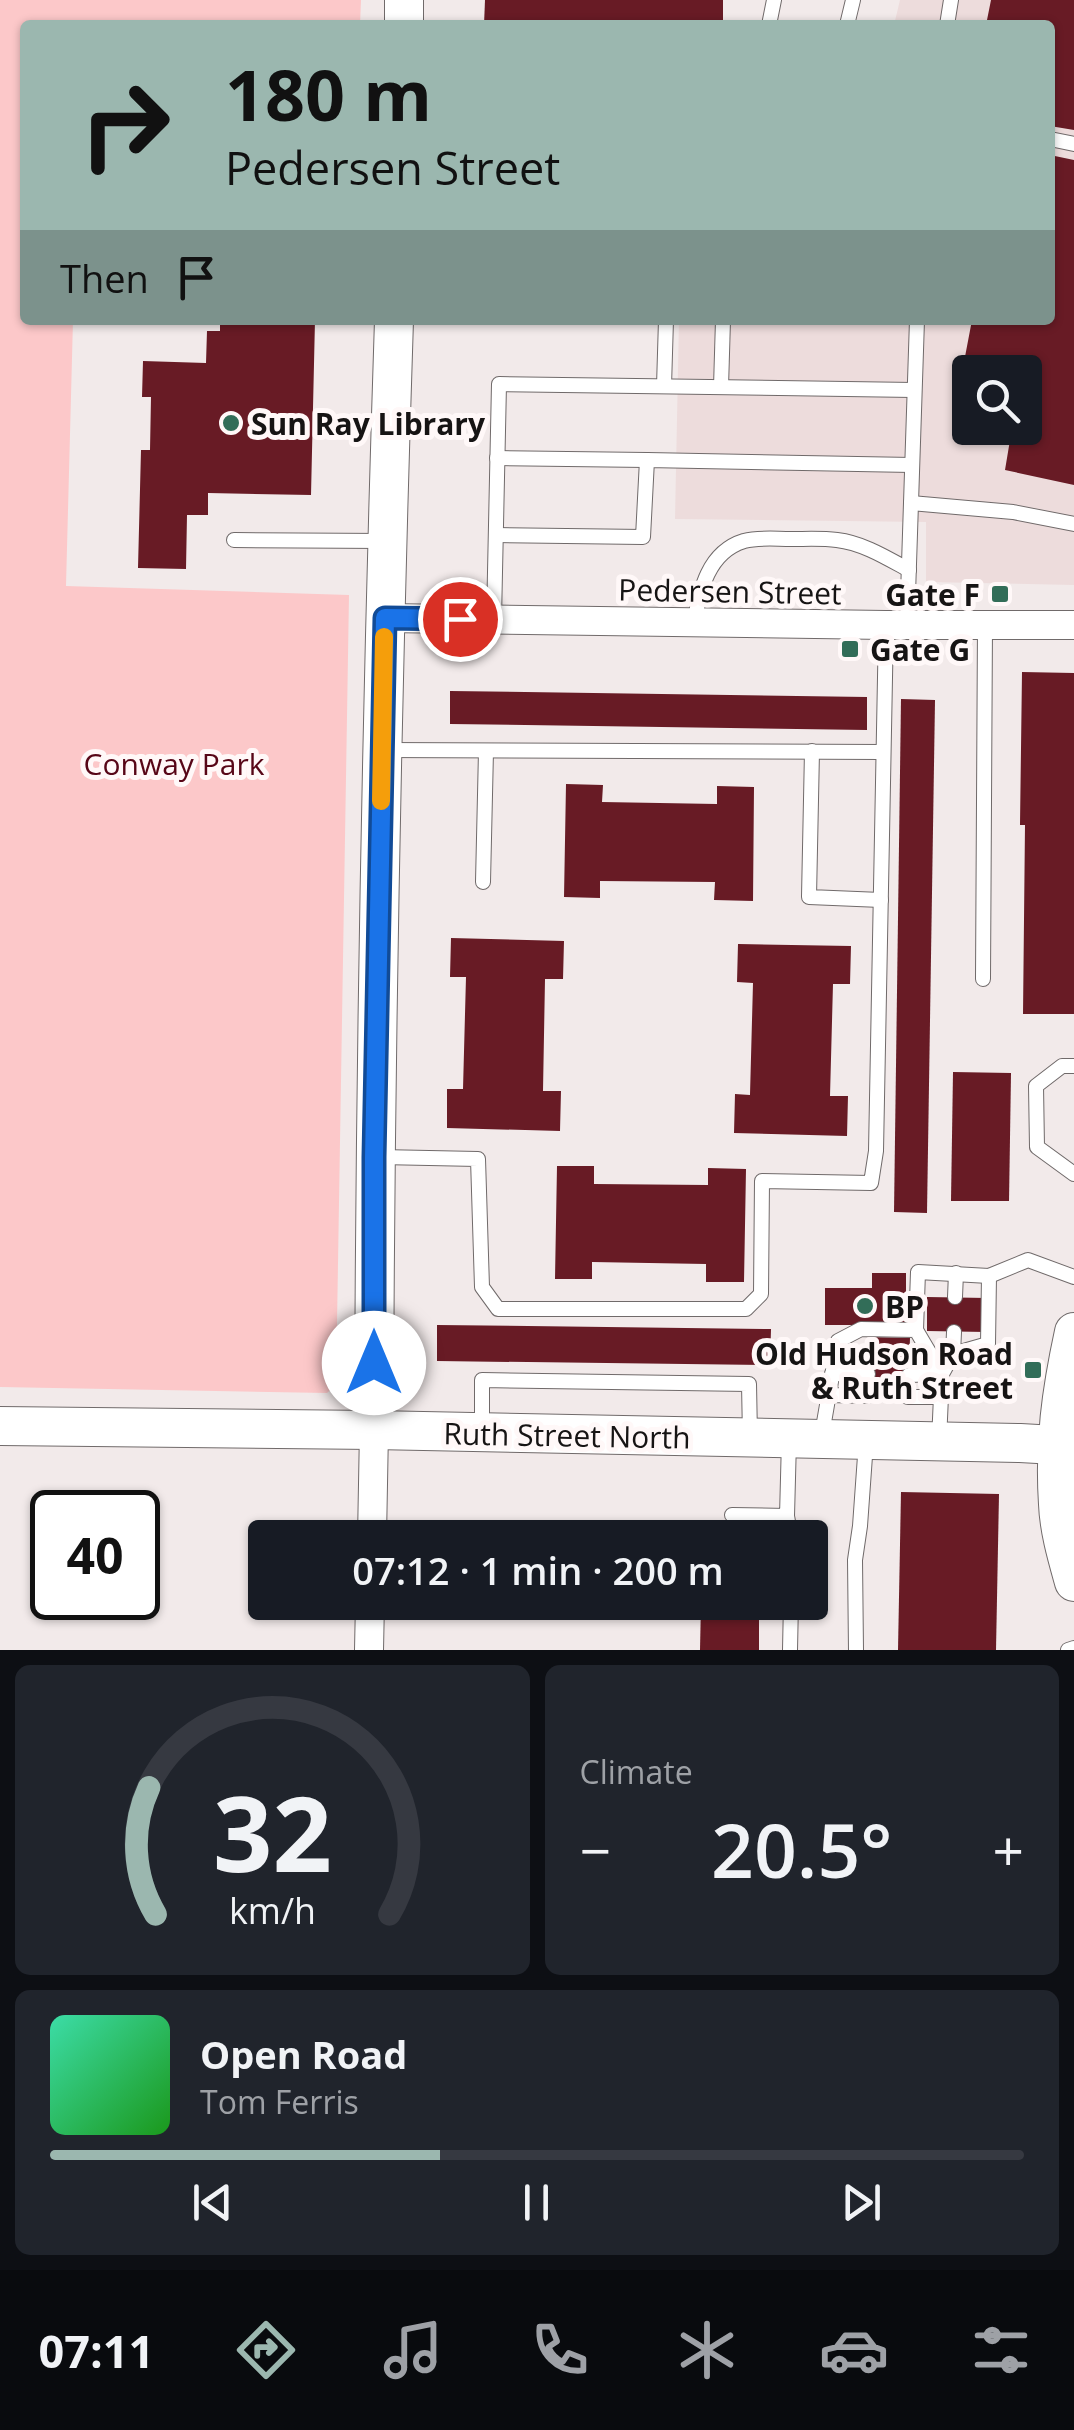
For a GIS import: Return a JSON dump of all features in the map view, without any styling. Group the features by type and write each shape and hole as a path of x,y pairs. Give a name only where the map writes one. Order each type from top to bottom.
{"street":[{"path":"372,1520 374,1157 394,325"},
{"name":"Pedersen Street","path":"385,618 1074,625"},
{"path":"1074,1332 1061,1392 1065,1445 1058,1506 1074,1582"},
{"name":"Ruth Street North","path":"0,1426 1065,1445"},
{"path":"369,1650 370,1620"}],"lane":[{"path":"664,386 666,325"},
{"path":"720,387 722,325"},
{"path":"374,1157 478,1159 482,1287 498,1309 746,1309 760,1294 762,1180 871,1183 876,1151 883,752 896,625 909,570 917,325"},
{"path":"494,619 498,384 914,390"},
{"path":"497,458 912,466"},
{"path":"496,535 643,537 647,460"},
{"path":"911,503 1013,512 1074,524"},
{"path":"234,540 387,541"},
{"path":"694,622 706,576 728,549 742,542 837,540 909,570"},
{"path":"982,979 985,625"},
{"path":"382,750 883,752"},
{"path":"482,882 486,751"},
{"path":"812,752 808,897 881,900"},
{"path":"1074,1066 1062,1066 1036,1086 1037,1147 1074,1174"},
{"path":"942,1374 916,1330 918,1272 989,1276 1028,1260 1074,1277"},
{"path":"955,1298 956,1274"},
{"path":"953,1354 988,1344 989,1276"},
{"path":"788,1520 805,1440 829,1395 838,1341 861,1329 916,1330"},
{"path":"939,1442 942,1374 953,1354 954,1332"},
{"path":"832,1374 868,1374"},
{"path":"908,1374 942,1374"},
{"path":"482,1434 482,1380 749,1384 750,1439"},
{"path":"829,1395 868,1396"},
{"path":"908,1396 940,1398"},
{"path":"856,1650 855,1560 866,1441"},
{"path":"732,1514 787,1516"},
{"path":"790,1650 791,1620"}],"shaded area":[{"path":"900,0 1074,0 1074,585 926,582 926,522 675,519 679,325 1055,325 1055,20 895,20"}],"green space":[{"name":"Conway Park","path":"0,0 361,0 360,20 20,20 20,325 73,325 66,586 349,595 336,1385 327,1393 0,1387"}],"building":[{"path":"485,0 723,0 723,20 484,20"},
{"path":"991,0 1074,0 1074,130 1055,127 1055,20 987,20"},
{"path":"1055,156 1074,160 1074,485 1005,470 1009,445 1042,445 1042,355 965,355 971,325 1055,325"},
{"name":"Sun Ray Library","path":"220,325 315,325 311,495 208,493 208,515 187,515 186,569 138,568 141,450 150,450 151,397 142,397 143,361 206,363 207,331 220,331"},
{"path":"1022,672 1074,673 1074,1014 1023,1014"},
{"path":"450,691 867,697 867,730 450,724"},
{"path":"901,699 935,700 927,1213 894,1212"},
{"path":"566,784 603,785 602,802 717,804 717,786 754,787 753,901 714,900 715,882 600,881 600,898 564,897"},
{"path":"451,938 564,941 563,979 545,979 543,1091 561,1091 560,1131 447,1128 447,1089 463,1089 466,977 450,977"},
{"path":"738,944 851,946 850,984 833,984 830,1096 848,1096 847,1136 734,1133 735,1094 750,1095 753,983 737,982"},
{"path":"953,1072 1011,1073 1009,1201 951,1201"},
{"path":"557,1166 594,1166 594,1184 708,1185 708,1168 746,1169 744,1282 706,1282 706,1264 592,1262 592,1279 555,1279"},
{"name":"BP","path":"872,1273 906,1273 906,1325 825,1325 825,1288 872,1288"},
{"path":"927,1297 987,1298 986,1332 927,1331"},
{"path":"437,1325 771,1329 770,1365 437,1361"},
{"path":"869,1337 910,1338 908,1401 867,1400"},
{"path":"901,1492 999,1494 996,1650 898,1650"},
{"path":"701,1620 759,1620 759,1650 700,1650"}],"slow traffic":[{"path":"381,801 384,637"}],"place":[{"name":"Sun Ray Library","path":"231,423"},
{"name":"Gate F","path":"1000,594"},
{"name":"Gate G","path":"850,649"},
{"name":"BP","path":"865,1306"},
{"name":"Old Hudson Road & Ruth Street","path":"1033,1370"}],"route":[{"path":"374,1363 374,1157 385,618 460,619"}]}
